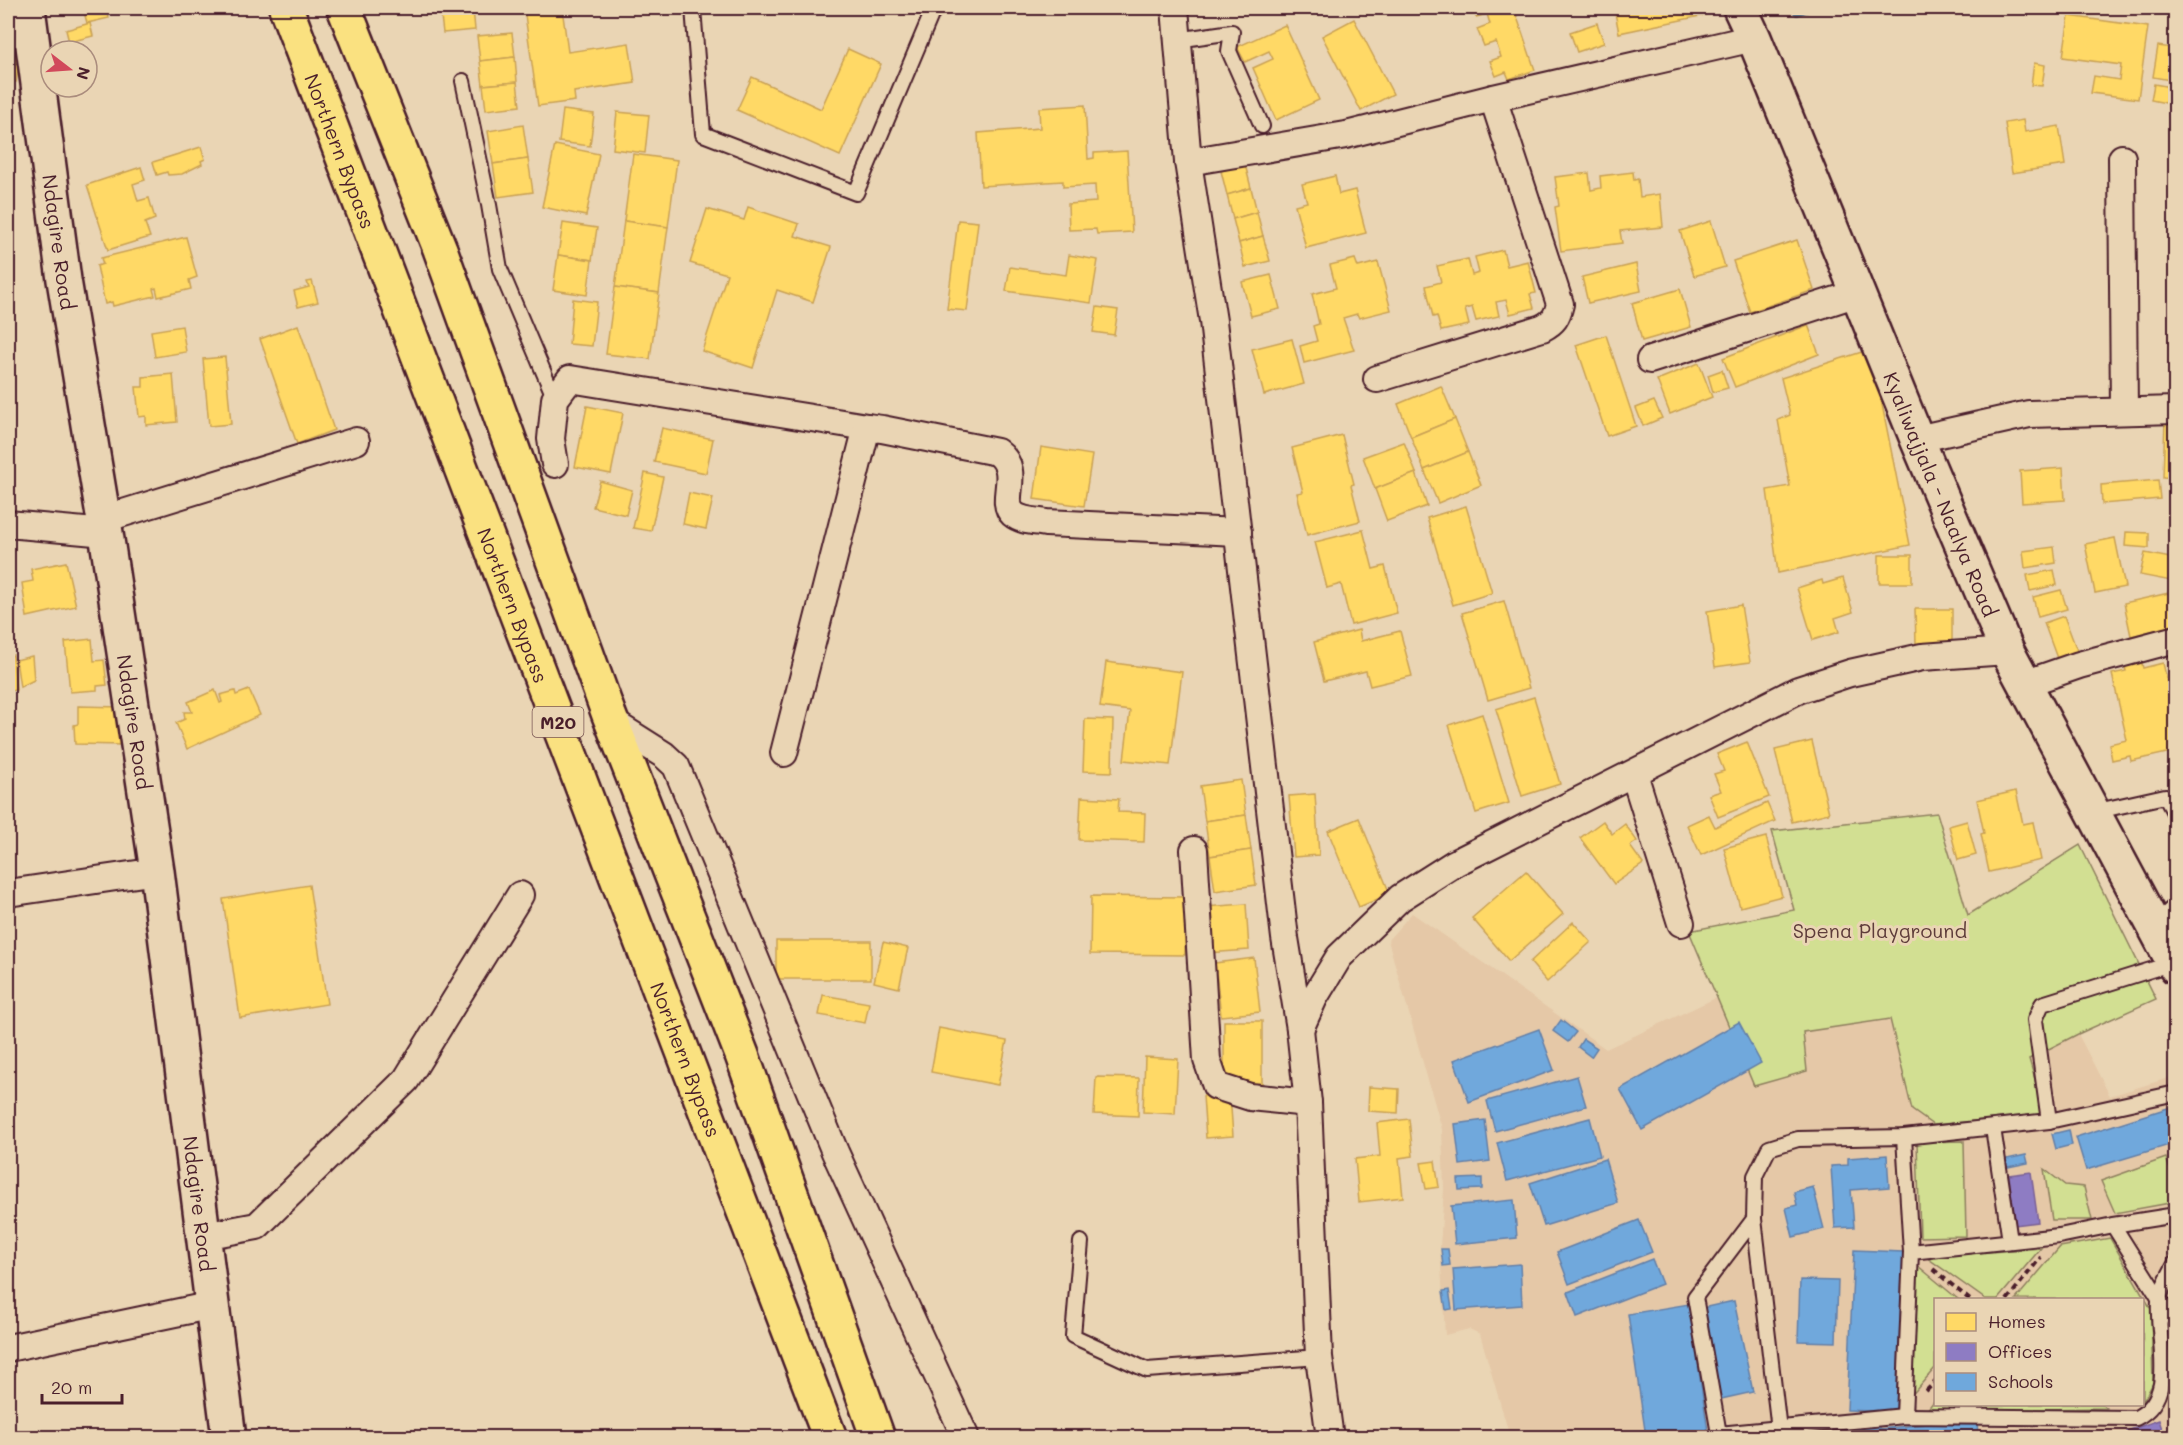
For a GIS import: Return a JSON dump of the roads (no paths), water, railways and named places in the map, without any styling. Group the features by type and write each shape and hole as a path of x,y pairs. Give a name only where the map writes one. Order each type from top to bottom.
{"highway":[{"name":"Northern Bypass","path":"286,8 830,1437"},
{"name":"M20","path":"344,8 440,249 612,722 742,1055 878,1437"}],"street":[{"path":"1175,8 1188,162 1213,321 1285,938 1300,1029 1308,1102 1319,1358 1330,1437"},
{"name":"Kyaliwajjala - Naalya Road","path":"1740,8 1917,439 2007,651 2093,812 2169,939"},
{"name":"Ndagire Road","path":"23,25 105,526 157,871 229,1437"},
{"path":"1188,162 1346,135 1493,98 1754,39"},
{"path":"1377,379 1542,328 1553,323 1557,315 1560,304 1493,98"},
{"path":"2122,158 2124,411"},
{"path":"1650,360 1858,292"},
{"path":"555,464 551,439 555,399 570,379 882,429 997,452 1009,464 1009,506 1013,514 1025,519 1046,523 1238,532"},
{"path":"1917,439 2029,414 2175,410"},
{"path":"784,753 867,428"},
{"path":"8,524 105,526 356,441"},
{"path":"2024,684 2079,664 2175,639"},
{"path":"1300,1029 1314,998 1338,957 1400,898 1455,863 1798,690 1850,673 1922,657 2007,651"},
{"path":"612,722 664,755 676,766 835,1152 966,1437"},
{"path":"1634,774 1681,923"},
{"path":"1194,850 1207,1060 1216,1086 1250,1097 1308,1102"},
{"path":"8,893 157,871"},
{"path":"204,1236 256,1226 406,1080 520,895"},
{"path":"8,1348 213,1305"}],"lane":[{"path":"693,8 703,134 856,193 933,8"},
{"path":"1178,40 1232,32 1229,51 1262,126"},
{"path":"463,81 500,269 555,399"},
{"path":"2093,812 2170,794 2175,816"},
{"path":"2049,1121 2035,1020 2042,1004 2169,939"},
{"path":"1779,1432 1754,1219 1755,1176 1769,1148 1798,1139 1904,1137 2049,1121 2175,1093"},
{"path":"1993,1128 2010,1241"},
{"path":"1904,1137 1911,1252 1904,1416"},
{"path":"1911,1252 2059,1236 2175,1215"},
{"path":"1754,1219 1695,1297 1719,1434 1779,1432 1904,1416 2136,1419 2147,1413 2158,1397 2163,1354 2159,1300 2175,1262"},
{"path":"2114,1225 2175,1325"},
{"path":"1081,1242 1073,1336 1147,1370 1319,1358"}],"waterway":[{"path":"1797,12 1808,8"}],"park label":[{"name":"Spena Playground","path":"1880,930"}]}
